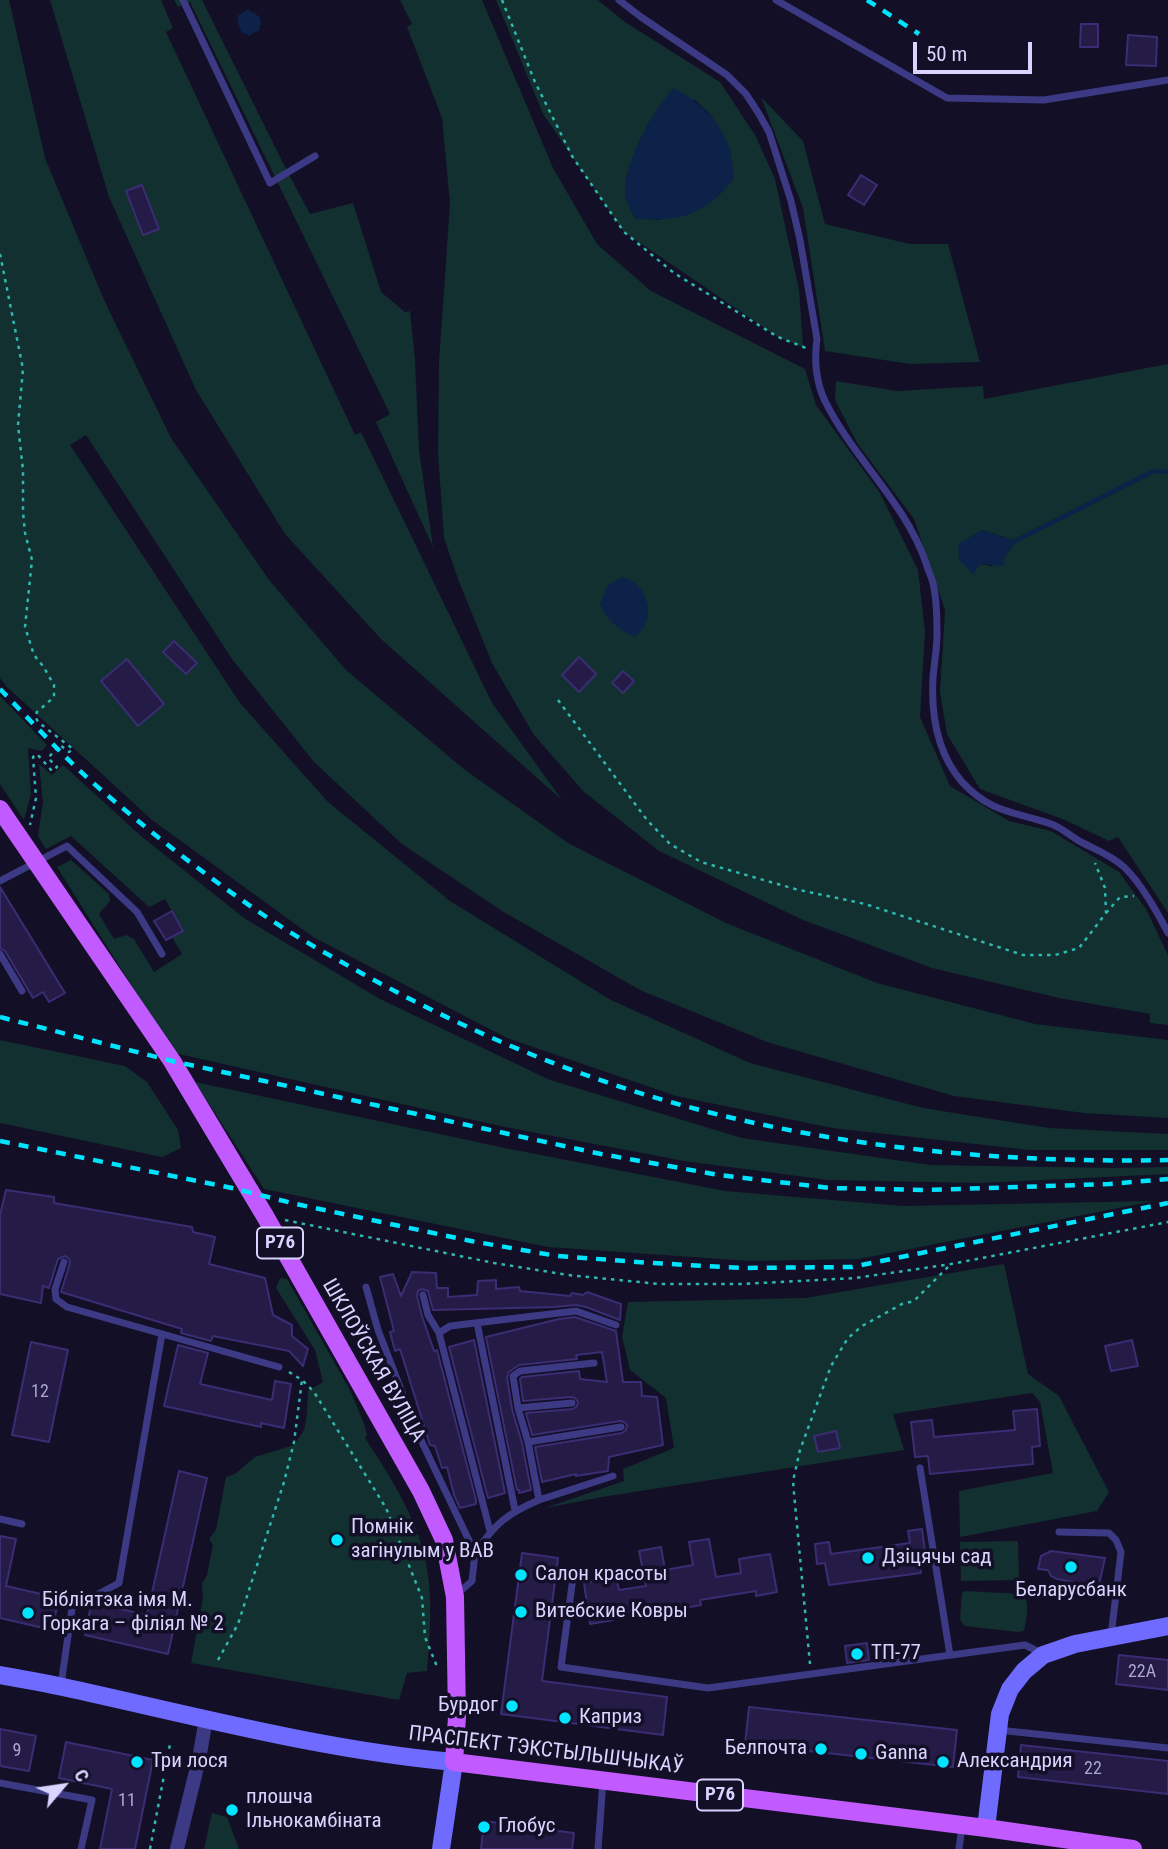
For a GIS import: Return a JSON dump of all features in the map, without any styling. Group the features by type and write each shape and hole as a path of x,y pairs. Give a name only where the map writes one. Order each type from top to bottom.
{"main road":[{"name":"ШКЛОЎСКАЯ ВУЛІЦА","path":"0,809 172,1061 265,1216 421,1491 444,1539 455,1597 457,1717 454,1762"},
{"name":"ПРАСПЕКТ ТЭКСТЫЛЬШЧЫКАЎ","path":"454,1762 1133,1849"}],"street":[{"path":"986,1829 1000,1714 1010,1689 1024,1671 1043,1655 1075,1644 1168,1626"},
{"name":"ПРАСПЕКТ ТЭКСТЫЛЬШЧЫКАЎ","path":"0,1675 342,1747 454,1762"},
{"path":"177,1849 206,1719"},
{"path":"442,1849 454,1762"}],"lane":[{"path":"183,0 271,183 315,156"},
{"path":"619,0 727,75 746,94 769,132 791,201 800,240 817,339 815,352 821,389 843,431 884,487 910,531 924,558 934,588 937,638 933,716 945,755 961,780 985,802 1010,813 1059,827 1120,864 1146,896 1168,933"},
{"path":"776,0 947,98 1044,100 1168,80"},
{"path":"0,881 67,846 137,912 162,954"},
{"path":"0,954 22,991"},
{"path":"64,1262 55,1289 57,1299 67,1307 279,1367"},
{"path":"366,1287 378,1330 419,1436 475,1553"},
{"path":"423,1295 428,1315 439,1332 490,1531"},
{"path":"439,1332 450,1326 576,1311 616,1325"},
{"path":"477,1323 515,1510"},
{"path":"61,1686 72,1608 119,1583 162,1334"},
{"path":"539,1500 513,1376 520,1371 594,1363"},
{"path":"518,1408 572,1403"},
{"path":"528,1441 621,1427"},
{"path":"920,1468 950,1655"},
{"path":"455,1597 472,1581 475,1553 490,1531 515,1510 613,1476"},
{"path":"0,1519 22,1524"},
{"path":"1059,1532 1109,1533 1116,1540 1121,1552 1111,1637"},
{"path":"574,1570 561,1667 708,1688 1025,1645 1043,1655"},
{"path":"998,1730 1168,1748"},
{"path":"598,1849 603,1781"},
{"path":"0,1783 92,1800 81,1849"},
{"path":"959,1849 962,1825"}],"path":[{"path":"502,0 534,82 572,156 624,232 694,286 778,337 815,352"},
{"path":"0,254 23,369 18,425 25,533 32,559 24,626 34,655 54,685 54,697 35,716 38,722 73,749 69,752 60,745 48,758 57,767 52,771 37,754 33,757 36,798 30,825 20,838"},
{"path":"558,700 647,820 670,844 701,862 795,889 865,904 1023,955 1055,955 1079,948 1120,897 1146,896"},
{"path":"1082,843 1096,865 1105,888 1106,913"},
{"path":"265,1216 494,1263 568,1275 659,1284 742,1284 856,1278 951,1264 1168,1222"},
{"path":"811,1675 794,1503 793,1480 800,1450 831,1366 848,1338 862,1326 902,1304 914,1301 951,1264"},
{"path":"279,1367 302,1380 314,1392 386,1508 422,1598 425,1637 438,1669"},
{"path":"218,1660 238,1624 284,1482 294,1442 302,1380"},
{"path":"149,1849 170,1744"}],"green space":[{"path":"0,0 9,0 45,158 104,300 171,438 269,580 346,670 465,770 568,843 726,923 877,983 1035,1024 1168,1040 1168,1118 1084,1113 954,1096 767,1042 640,990 502,911 402,844 314,762 232,659 86,435 70,445 240,703 328,802 450,901 611,1000 750,1063 923,1108 1049,1128 1168,1134 1168,1150 1029,1150 832,1128 676,1096 507,1038 313,937 152,820 7,687 0,678"},
{"path":"50,0 161,0 173,28 166,32 355,435 361,432 492,703 562,800 381,639 285,534 196,390 109,197"},
{"path":"174,0 202,0 310,214 353,203 381,292 405,312 410,311 419,450 433,547 376,422 390,414 190,2 178,7"},
{"path":"400,0 482,0 553,168 597,244 651,291 805,369 816,405 880,493 918,570 925,632 920,717 950,786 1009,821 1051,831 1119,872 1146,909 1168,955 1168,1025 1150,1023 1150,1014 1059,998 932,968 803,920 659,851 584,792 534,735 492,663 444,538 438,453 439,363 450,203 442,118 407,27 412,24"},
{"path":"496,0 598,0 625,22 720,82 755,135 775,179 799,290 803,347 778,337 624,232 543,114","holes":["695,100 709,113 722,133 660,220 635,218 625,195 627,174 650,121"]},
{"path":"761,97 803,141 825,224 910,244 948,244 980,362 910,364 825,351 803,208"},
{"path":"1168,364 1168,913 1118,837 1109,841 1065,820 980,789 947,734 940,692 945,610 914,519 857,443 835,400 836,381 897,391 983,386 984,399","holes":["982,530 1016,541 1005,556 991,566 980,564 972,573"]},
{"path":"0,696 47,745 42,751 28,748 31,794 24,820 0,784"},
{"path":"39,764 52,775 63,765 141,836 244,918 380,999 550,1080 742,1138 930,1165 1168,1167 1168,1174 980,1183 828,1180 684,1161 500,1126 174,1053 57,867 71,860 109,894 110,901 99,914 114,939 126,935 134,939 154,972 182,954 172,937 183,930 165,899 149,907 71,836 46,849 38,836 43,802"},
{"path":"0,1040 125,1066 147,1082 178,1130 181,1148 162,1157 0,1123"},
{"path":"195,1082 505,1148 725,1191 903,1206 1154,1201 859,1259 750,1261 548,1247 264,1189"},
{"path":"1004,1264 1028,1374 1059,1396 1109,1492 1097,1511 960,1537 959,1491 1053,1473 1040,1402 1032,1393 893,1414 904,1450 545,1508 624,1481 623,1469 674,1448 666,1398 630,1370 622,1337 628,1302 805,1298"},
{"path":"280,1278 287,1279 350,1390 364,1424 367,1435 365,1438 402,1498 422,1546 430,1604 427,1671 407,1673 399,1700 191,1663 203,1598 202,1584 207,1575 213,1545 209,1539 216,1530 226,1477 235,1474 255,1457 294,1445 304,1430 308,1391 323,1382 315,1350 276,1288"},
{"path":"1018,1541 1019,1580 961,1581 960,1542"},
{"path":"962,1593 1022,1594 1027,1605 1025,1628 1018,1632 964,1626 960,1619"},
{"path":"212,1813 227,1817 239,1849 204,1849"}],"water":[{"path":"249,9 260,18 261,25 260,30 248,36 242,33 237,16"},
{"path":"674,88 701,106 721,130 731,153 734,179 712,201 691,214 666,219 636,219 625,196 629,166 649,122"},
{"path":"982,530 1016,541 1005,556 1004,566 981,564 973,574 959,560 958,544"},
{"path":"622,577 639,587 647,603 646,621 635,637 614,624 605,615 600,604 608,585"}],"building":[{"path":"1081,24 1098,24 1098,47 1080,47"},
{"path":"1128,35 1157,37 1156,66 1126,65"},
{"path":"861,175 877,185 864,205 848,195"},
{"path":"142,185 159,229 143,235 126,191"},
{"path":"174,641 197,663 186,674 163,652"},
{"path":"579,657 596,674 579,692 562,675"},
{"path":"127,659 164,704 138,726 101,681"},
{"path":"623,671 634,681 623,693 612,683"},
{"path":"0,887 65,993 49,1002 43,992 33,998 5,951 0,948"},
{"path":"172,911 183,931 166,940 154,921"},
{"path":"6,1190 54,1197 54,1203 192,1227 193,1232 215,1237 209,1264 265,1278 273,1315 292,1325 292,1336 308,1349 303,1366 289,1351 213,1336 211,1341 181,1333 182,1329 61,1292 70,1263 65,1256 58,1259 49,1288 43,1286 41,1303 0,1294 0,1215"},
{"path":"412,1272 436,1273 437,1288 448,1288 448,1297 477,1295 478,1281 496,1280 496,1289 519,1287 520,1291 570,1296 572,1293 583,1295 587,1292 621,1304 620,1320 576,1305 433,1310 428,1291 418,1291 422,1316 434,1351 437,1350 476,1500 476,1504 460,1508 447,1467 442,1468 435,1446 430,1445 400,1349 395,1351 390,1332 394,1331 380,1277 393,1274 401,1296"},
{"path":"575,1317 616,1331 623,1382 641,1382 642,1396 657,1397 663,1445 609,1457 608,1471 576,1474 542,1482 535,1447 622,1433 627,1425 620,1421 532,1435 526,1413 573,1409 578,1402 571,1397 523,1401 520,1379 579,1371 580,1379 607,1382 602,1352 576,1355 577,1359 519,1365 509,1372 507,1377 531,1490 519,1493 486,1337"},
{"path":"474,1340 505,1493 488,1498 449,1347"},
{"path":"1132,1340 1138,1366 1111,1371 1105,1346"},
{"path":"31,1342 68,1350 49,1442 12,1435"},
{"path":"178,1345 208,1353 200,1384 272,1400 275,1381 291,1384 284,1428 261,1423 261,1427 164,1406"},
{"path":"1037,1409 1040,1446 1032,1447 1033,1464 930,1474 928,1456 915,1457 911,1422 932,1420 934,1437 1015,1430 1013,1411"},
{"path":"836,1431 840,1448 818,1452 814,1436"},
{"path":"179,1471 207,1478 168,1654 85,1635 91,1605 94,1603 147,1615"},
{"name":"Дзіцячы сад","path":"922,1529 925,1551 918,1552 921,1573 829,1585 825,1563 817,1564 815,1544 829,1542 831,1554 910,1543 908,1531"},
{"path":"0,1536 16,1539 6,1586 59,1598 52,1630 0,1618"},
{"path":"709,1539 716,1577 741,1573 739,1559 770,1554 777,1592 756,1596 756,1591 700,1600 701,1605 662,1612 662,1606 613,1614 614,1620 590,1624 584,1583 616,1578 619,1590 646,1586 639,1551 661,1547 665,1570 693,1565 689,1542"},
{"path":"1051,1551 1105,1558 1099,1585 1089,1587 1075,1596 1073,1582 1057,1579 1051,1576 1048,1570 1038,1569 1041,1556"},
{"path":"522,1553 558,1558 542,1681 667,1697 663,1735 501,1714"},
{"name":"ТП-77","path":"867,1643 869,1660 847,1663 845,1646"},
{"path":"1119,1655 1168,1660 1168,1690 1116,1684"},
{"path":"749,1707 957,1730 953,1767 745,1744"},
{"path":"0,1729 36,1736 29,1771 0,1766"},
{"path":"66,1742 153,1760 135,1849 100,1849 112,1789 59,1778"},
{"path":"1021,1745 1168,1761 1168,1794 1018,1777"},
{"path":"484,1821 574,1833 572,1849 481,1849"}],"waterway":[{"path":"1011,543 1154,471 1168,472"}],"railway":[{"path":"867,0 919,34"},
{"path":"0,689 68,760 112,800 262,914 390,988 444,1016 527,1052 653,1097 798,1132 871,1144 1020,1158 1168,1160"},
{"path":"0,1017 172,1061 601,1154 719,1175 830,1188 927,1190 1109,1184 1168,1179"},
{"path":"0,1141 232,1188 471,1241 557,1256 742,1268 852,1267 1168,1203"}],"place":[{"name":"Помнік загінулым у ВАВ","path":"337,1540"},
{"name":"Дзіцячы сад","path":"868,1558"},
{"name":"Беларусбанк","path":"1071,1567"},
{"name":"Салон красоты","path":"521,1575"},
{"name":"Витебские Ковры","path":"521,1612"},
{"name":"Бібліятэка імя М. Горкага – філіял № 2","path":"28,1613"},
{"name":"ТП-77","path":"857,1654"},
{"name":"Бурдог","path":"512,1706"},
{"name":"Каприз","path":"565,1718"},
{"name":"Белпочта","path":"821,1749"},
{"name":"Ganna","path":"861,1754"},
{"name":"Три лося","path":"137,1762"},
{"name":"Александрия","path":"943,1762"},
{"name":"плошча Ільнокамбіната","path":"232,1810"},
{"name":"Глобус","path":"484,1827"}]}
